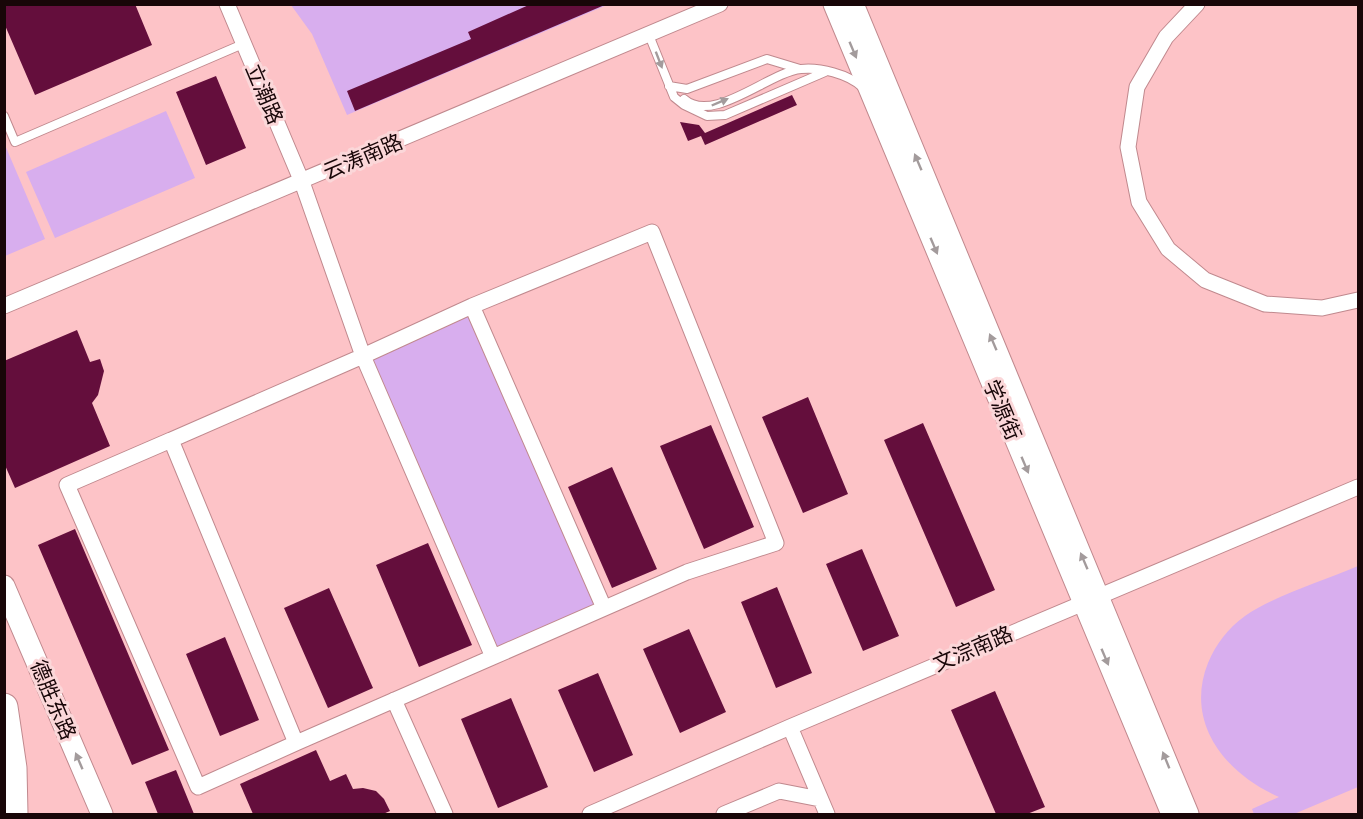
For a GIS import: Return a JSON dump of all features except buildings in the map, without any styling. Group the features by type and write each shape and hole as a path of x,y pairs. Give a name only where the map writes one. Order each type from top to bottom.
{"highway":[{"path":"4,707 13,768 14,814"}],"main road":[{"name":"学源街","path":"834,4 1091,600 1172,814"},
{"path":"853,4 1091,600 1188,814"},
{"name":"德胜东路","path":"4,586 102,814"}],"street":[{"name":"立潮路","path":"227,4 302,183 363,356 493,657"},
{"name":"云涛南路","path":"4,306 302,183 720,4"},
{"path":"1197,4 1166,37 1137,87 1128,147 1139,202 1168,249 1205,280 1265,304 1322,308 1359,300"},
{"path":"652,232 776,543 687,572 198,787 67,485 472,306 652,232"},
{"path":"472,306 604,608"},
{"path":"171,440 296,743"},
{"name":"文淙南路","path":"590,814 1359,487"},
{"path":"394,700 445,814"},
{"path":"790,727 827,814"},
{"path":"724,814 779,791 820,799"}],"lane":[{"path":"649,35 669,86 684,105 707,116 725,115 825,72"},
{"path":"4,116 15,142 243,44"},
{"path":"669,86 687,90 767,59 800,69 825,72 855,80 872,95"},
{"path":"669,86 688,102 710,106 800,69"}],"shaded area":[{"path":"291,5 607,5 347,115 312,34"},
{"path":"166,111 195,178 55,238 26,172"},
{"path":"5,145 45,239 4,256"},
{"path":"469,315 595,605 495,649 368,359"},
{"path":"1358,566 1358,787 1294,814 1254,814 1252,809 1279,797 1242,775 1215,744 1206,726 1202,706 1202,685 1208,663 1223,637 1233,626 1257,608"}]}
